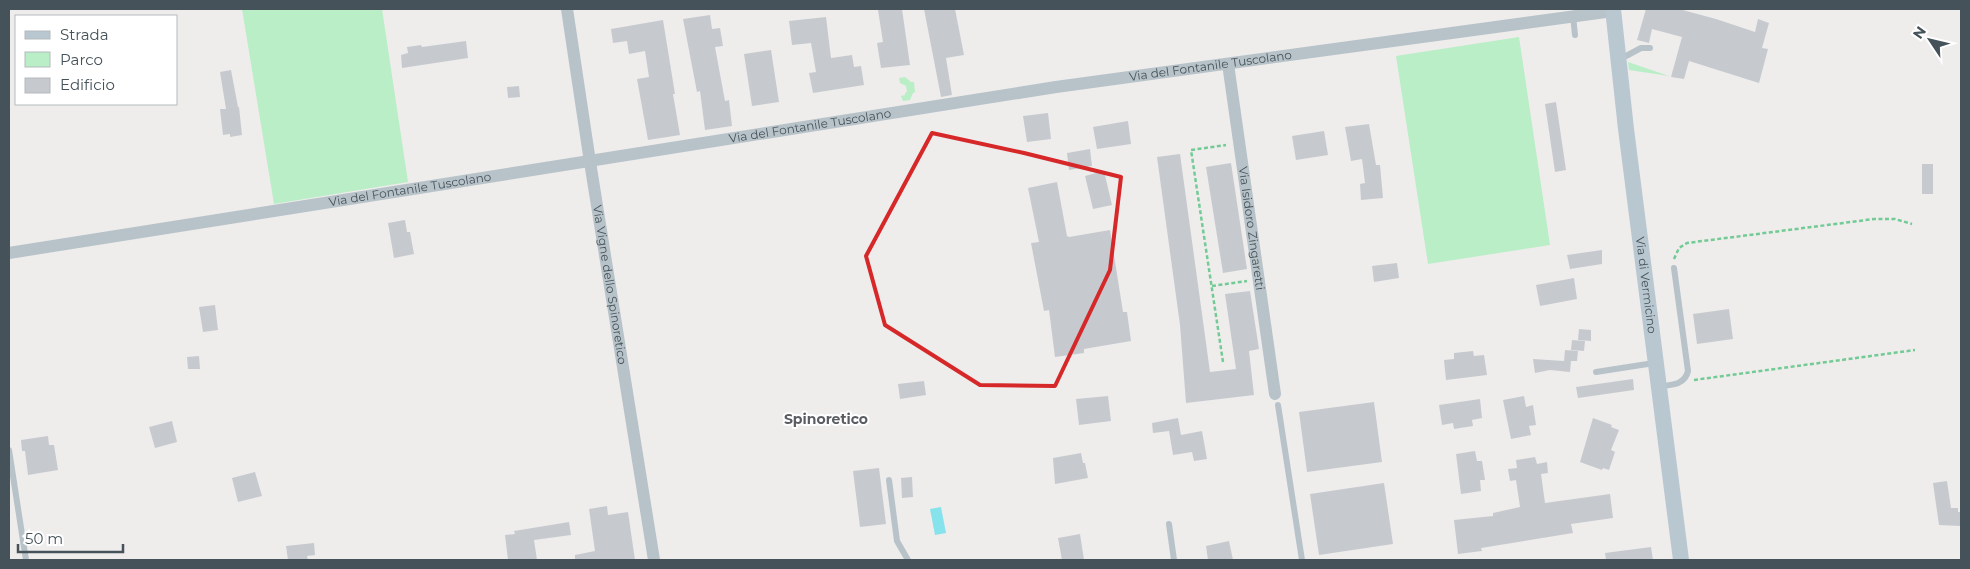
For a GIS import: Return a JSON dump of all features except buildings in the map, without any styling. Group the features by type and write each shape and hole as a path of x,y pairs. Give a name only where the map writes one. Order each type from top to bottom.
{"main road":[{"name":"Via di Vermicino","path":"1613,10 1681,560"}],"street":[{"name":"Via Vigne dello Spinoretico","path":"567,9 654,560"},
{"name":"Via del Fontanile Tuscolano","path":"9,253 1056,88 1613,10"},
{"name":"Via Isidoro Zingaretti","path":"1228,64 1277,399"}],"lane":[{"path":"1573,16 1575,35"},
{"path":"1626,56 1639,49 1650,48"},
{"path":"1658,386 1680,382 1686,378 1688,371 1674,268"},
{"path":"1596,372 1656,363"},
{"path":"1277,399 1302,560"},
{"path":"9,450 26,560"},
{"path":"889,480 898,541 908,560"},
{"path":"1170,524 1174,560"}],"path":[{"path":"1223,362 1192,150 1240,143"},
{"path":"1674,268 1676,252 1687,243 1874,219 1895,219 1912,224"},
{"path":"1212,286 1259,280"},
{"path":"1680,382 1915,350"}],"highlighted area":[{"path":"932,133 1121,177 1110,270 1055,386 980,385 885,325 866,256"}],"green space":[{"path":"242,9 382,9 408,182 274,204"},
{"path":"1519,37 1550,245 1428,264 1396,56"},
{"path":"1628,62 1669,76 1629,70"},
{"path":"905,77 914,82 915,92 910,100 903,101 901,96 907,92 906,86 900,83 899,78"}],"water":[{"path":"941,507 946,533 935,535 930,509"}],"district":[{"name":"Spinoretico","path":"826,419"}]}
